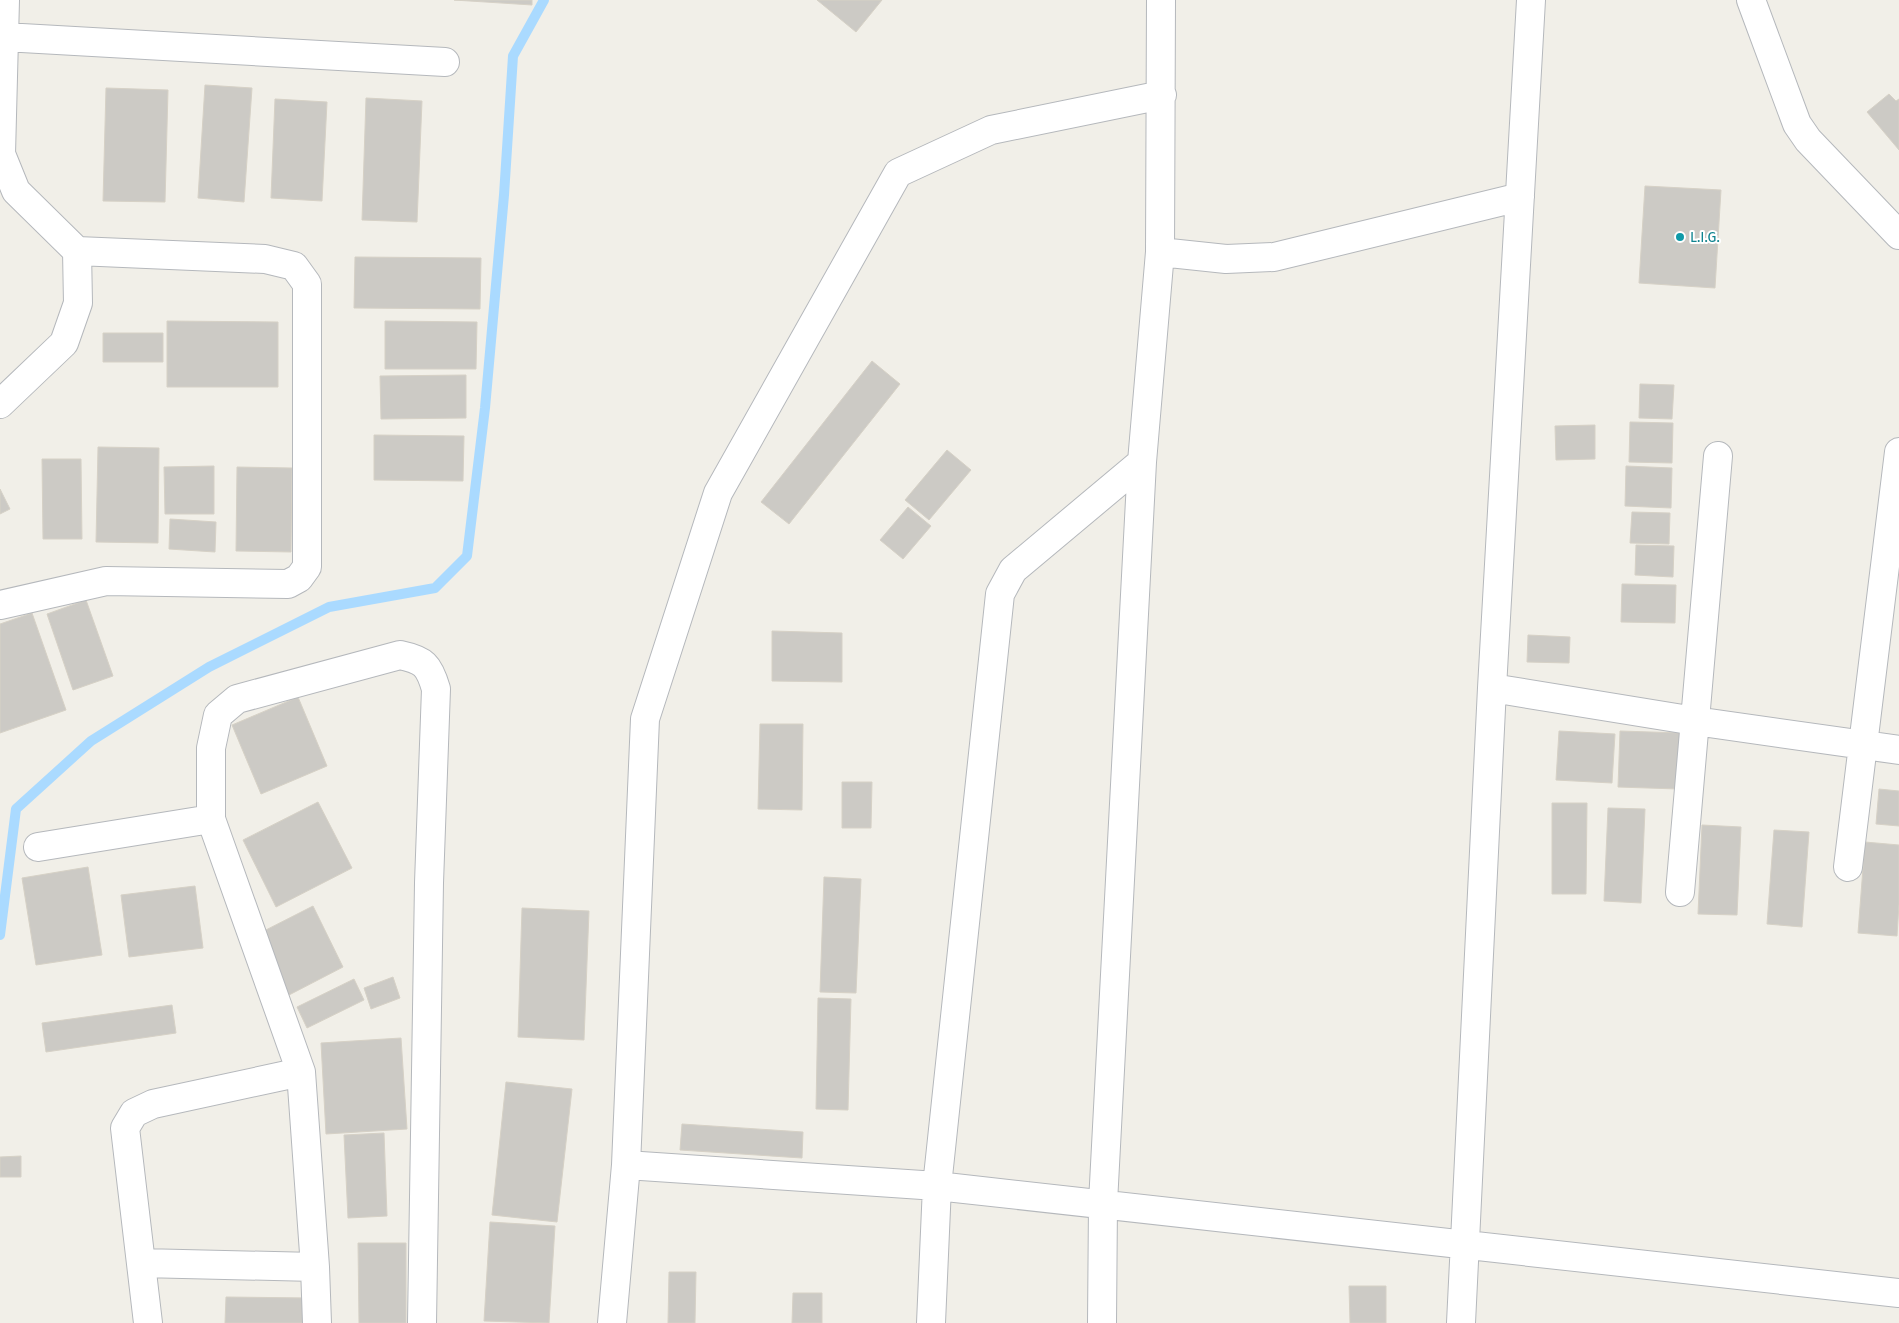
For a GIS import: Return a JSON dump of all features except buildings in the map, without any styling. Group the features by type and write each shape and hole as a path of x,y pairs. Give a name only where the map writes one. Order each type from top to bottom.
{"street":[{"path":"0,605 106,581 288,584 299,578 307,567 307,284 294,266 265,259 76,251 8,196 1,154 5,0"},
{"path":"1102,1323 1103,1203 1142,462 1160,252 1161,0"},
{"path":"1461,1323 1492,688 1531,0"},
{"path":"1751,0 1797,124 1808,140 1899,235"},
{"path":"4,37 446,62"},
{"path":"612,1323 626,1165 645,719 718,492 898,173 991,130 1162,95"},
{"path":"1160,252 1226,259 1274,257 1520,197"},
{"path":"0,404 64,343 78,303 76,251"},
{"path":"1848,867 1899,452"},
{"path":"1680,892 1718,456"},
{"path":"931,1323 937,1186 1000,594 1013,570 1142,462"},
{"path":"317,1323 315,1267 301,1072 211,819 211,748 218,715 237,699 400,655 418,659 430,670 436,689 429,883 422,1323"},
{"path":"1492,688 1695,721 1899,750"},
{"path":"38,847 211,819"},
{"path":"148,1323 126,1128 134,1113 153,1104 301,1072"},
{"path":"626,1165 937,1186 1899,1292"},
{"path":"141,1263 315,1267"}],"waterway":[{"path":"0,935 16,809 91,741 209,667 329,607 435,588 467,556 485,408 504,195 513,56 544,0"}],"place":[{"name":"L.I.G.","path":"1680,237"}]}
